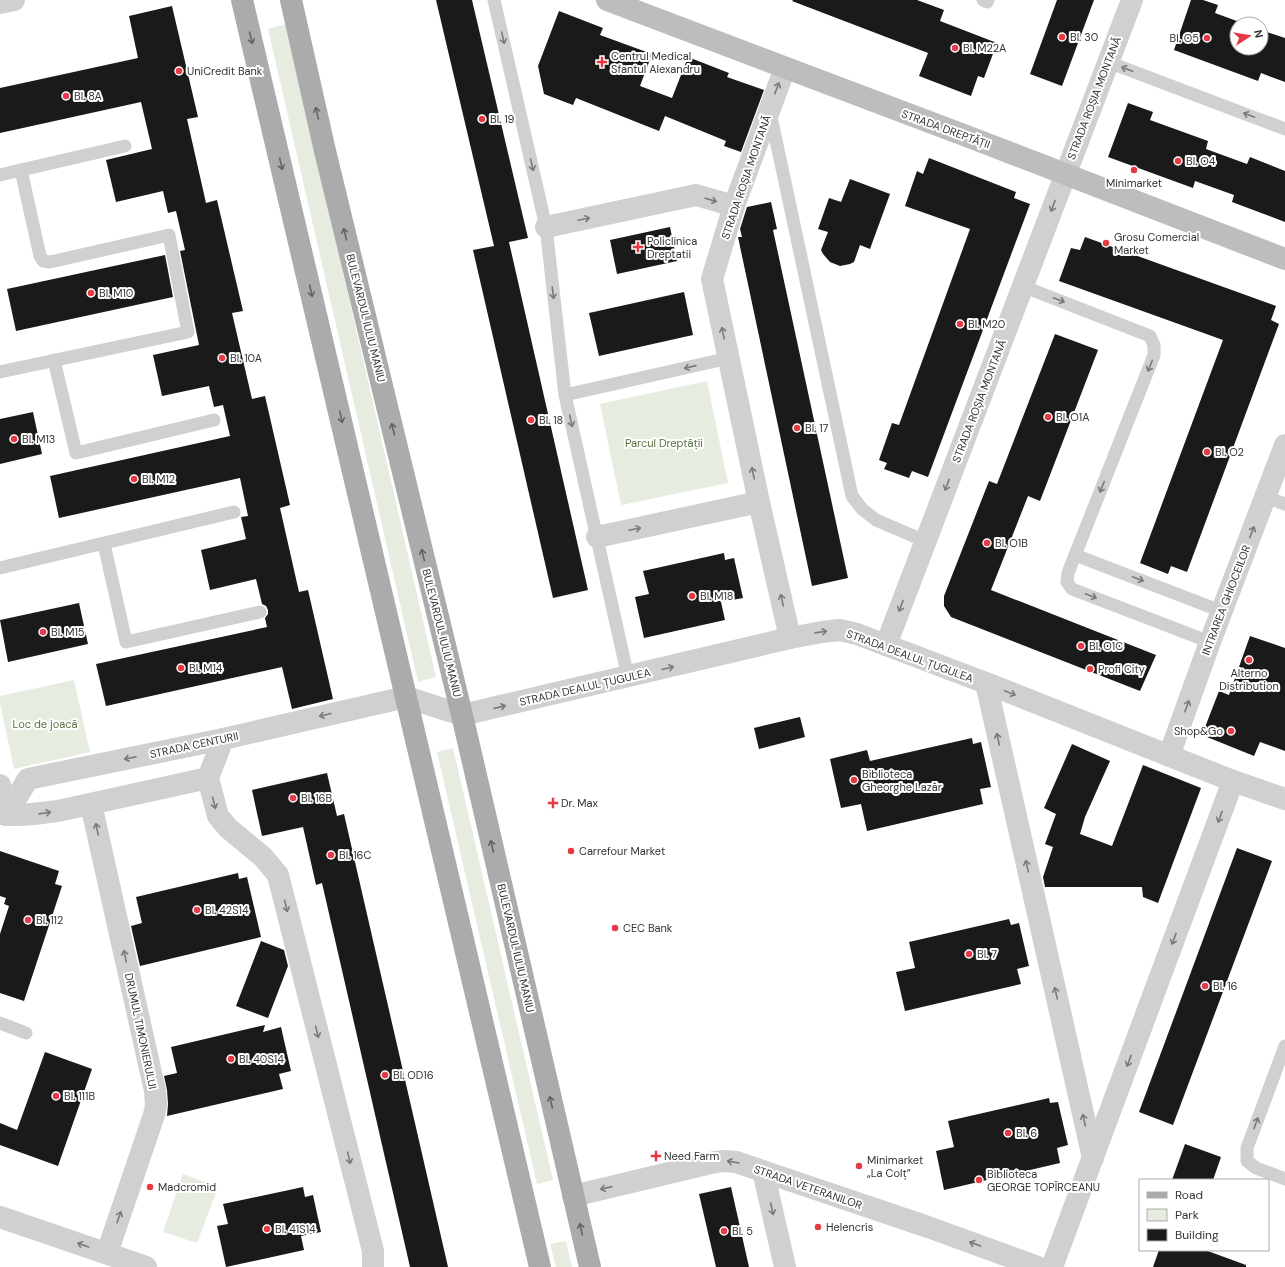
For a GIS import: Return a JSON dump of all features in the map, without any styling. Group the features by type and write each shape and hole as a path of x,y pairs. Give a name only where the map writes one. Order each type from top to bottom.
{"main road":[{"path":"242,0 540,1267"},
{"name":"BULEVARDUL IULIU MANIU","path":"291,0 329,167 462,715 590,1267"}],"street":[{"path":"0,3 14,0"},
{"name":"STRADA ROȘIA MONTANĂ","path":"886,645 1132,0"},
{"name":"STRADA DREPTĂȚII","path":"616,2 1285,259"},
{"name":"STRADA ROȘIA MONTANĂ","path":"785,68 734,206 712,279 790,638"},
{"path":"546,227 696,195 734,206"},
{"name":"INTRAREA GHIOCEILOR","path":"1169,756 1221,611 1275,501 1285,445"},
{"path":"597,537 760,502"},
{"name":"STRADA DEALUL ȚUGULEA","path":"462,715 790,638 840,630 857,634 886,645 1169,756 1285,799"},
{"path":"986,683 1093,1158"},
{"path":"406,697 462,715"},
{"name":"STRADA CENTURII","path":"3,814 28,779 223,739 406,697"},
{"path":"223,739 208,778 218,816 228,828 263,857 278,875 373,1252 373,1267"},
{"path":"0,785 3,814 35,814 91,804 208,778"},
{"path":"1052,1267 1233,780"},
{"name":"DRUMUL TIMONIERULUI","path":"91,804 155,1091 156,1105 154,1115 107,1254"},
{"name":"STRADA VETERANILOR","path":"573,1196 725,1161 736,1162 928,1227 999,1260 1038,1267"},
{"path":"763,1171 785,1267"},
{"path":"0,1217 146,1267"}],"lane":[{"path":"494,0 546,227 565,395 628,677"},
{"path":"983,0 987,2 988,0"},
{"path":"1108,62 1285,129"},
{"path":"769,108 852,496 862,509 876,520 925,541"},
{"path":"0,175 125,146"},
{"path":"0,372 188,332 168,235 50,262 43,261 40,256 20,170"},
{"path":"1022,286 1150,336 1154,345 1154,355 1068,573 1067,582 1072,589 1210,642"},
{"path":"565,395 728,358"},
{"path":"54,360 76,453 214,420"},
{"path":"0,568 234,512"},
{"path":"104,544 126,642 260,612"},
{"path":"1075,555 1221,611"},
{"path":"0,1023 26,1033"},
{"path":"1285,1046 1247,1148 1247,1161 1256,1168 1285,1179"}],"green space":[{"path":"286,24 436,677 418,682 268,29"},
{"name":"Parcul Dreptății","path":"707,381 728,483 621,505 600,404"},
{"name":"Loc de joacă","path":"74,680 90,752 14,769 0,703 0,696"},
{"path":"453,748 553,1180 537,1184 437,752"},
{"path":"183,1174 218,1187 197,1243 163,1232"},
{"path":"566,1241 572,1267 556,1267 550,1244"}],"building":[{"path":"436,0 472,0 528,238 504,243 509,242 588,590 553,598 473,250 494,246"},
{"name":"Bl. M22A","path":"917,0 944,10 940,21 997,43 984,78 978,76 971,96 919,76 928,53 792,1"},
{"name":"Bl. 30","path":"1057,0 1094,0 1062,86 1030,74"},
{"name":"Bl. O5","path":"1191,0 1203,0 1218,5 1215,13 1229,18 1229,56 1269,56 1269,33 1285,38 1285,82 1261,73 1258,81 1174,50"},
{"path":"172,6 198,117 187,119 206,203 217,200 243,311 232,313 252,399 265,396 290,505 280,508 299,592 308,590 333,699 292,709 282,667 106,706 96,664 267,627 265,618 268,614 268,610 266,606 262,604 256,579 210,590 201,550 246,539 241,517 248,516 240,478 59,518 50,476 230,436 223,405 214,407 209,386 162,396 153,355 199,345 180,251 185,250 176,211 168,213 163,191 116,202 106,160 152,149 141,102 0,133 0,88 138,58 129,16"},
{"path":"559,11 603,28 600,35 652,54 640,86 672,98 688,57 729,73 727,77 764,90 741,152 724,146 726,141 665,116 659,131 576,98 573,105 544,94 538,66"},
{"name":"Bl. O4","path":"1128,103 1153,112 1150,120 1208,141 1206,149 1247,164 1250,157 1285,171 1285,222 1232,202 1234,195 1195,181 1193,188 1108,157"},
{"name":"Bl. M20","path":"929,158 1016,192 1014,198 1030,204 928,477 912,471 909,478 884,469 887,463 879,460 892,423 899,425 970,229 905,206 917,171 923,174"},
{"path":"850,179 890,194 870,249 860,245 854,262 840,266 830,262 823,254 821,250 828,232 818,229 829,198 841,202"},
{"name":"Bl. 17","path":"771,202 777,229 773,230 848,578 812,586 738,237 742,237 740,229 747,207"},
{"name":"Policlinica Dreptatii","path":"670,227 677,261 617,274 610,240"},
{"name":"Bl. O2","path":"1085,237 1276,306 1271,320 1279,324 1187,572 1171,566 1168,574 1140,563 1223,340 1059,281 1071,248 1080,250"},
{"name":"Bl. M10","path":"165,255 173,297 16,331 7,289"},
{"path":"684,292 693,335 599,356 589,313"},
{"path":"1055,334 1098,350 1040,501 1028,496 991,590 1156,655 1140,691 951,617 944,606 944,596 989,481 997,484"},
{"name":"Bl. M13","path":"33,412 42,454 0,464 0,419"},
{"name":"Bl. M18","path":"724,553 725,560 734,558 743,598 721,602 725,620 644,638 635,597 649,594 643,571"},
{"name":"Bl. M15","path":"79,603 88,644 8,662 0,620"},
{"path":"1250,636 1285,648 1285,751 1260,742 1254,756 1202,735 1219,691 1229,695"},
{"path":"800,717 805,737 759,749 754,728"},
{"path":"972,738 973,744 981,742 991,787 980,789 983,804 867,831 861,804 841,808 830,759 867,750 870,761"},
{"path":"1072,744 1110,761 1085,817 1080,834 1112,846 1143,765 1201,788 1158,903 1143,897 1142,887 1045,887 1043,877 1053,847 1045,844 1056,814 1044,808"},
{"name":"Bl. OD16","path":"327,773 337,816 344,814 448,1267 410,1267 322,883 316,885 303,827 262,836 252,790"},
{"name":"Bl. 16","path":"1237,848 1272,861 1173,1125 1139,1112"},
{"name":"Bl. 112","path":"0,851 59,871 55,884 62,886 24,1001 0,993 0,934 9,906 4,904 6,898 0,896"},
{"name":"Bl. 42S14","path":"238,873 239,879 247,877 261,937 140,966 131,926 142,923 136,897"},
{"name":"Bl. 7","path":"1009,919 1011,925 1019,923 1029,966 1017,969 1021,984 905,1011 896,972 915,968 909,942"},
{"path":"261,941 284,950 288,966 268,1018 236,1006"},
{"name":"Bl. 40S14","path":"265,1025 263,1032 281,1027 291,1071 279,1074 283,1089 167,1116 167,1090 164,1076 177,1073 171,1047"},
{"name":"Bl. 111B","path":"45,1052 92,1069 58,1166 0,1145 0,1123 17,1130"},
{"name":"Bl. 6","path":"1049,1098 1050,1103 1058,1102 1068,1145 1057,1148 1060,1163 944,1190 936,1151 954,1147 948,1121"},
{"path":"1185,1144 1221,1157 1213,1179 1172,1179"},
{"name":"Bl. 41S14","path":"303,1187 305,1197 313,1195 321,1232 301,1236 304,1250 226,1267 217,1226 228,1224 223,1204"},
{"name":"Bl. 5","path":"731,1187 749,1267 716,1267 699,1194"},
{"path":"1159,1251 1208,1251 1246,1265 1246,1267 1153,1267"}],"place":[{"name":"Bl. 30","path":"1062,37"},
{"name":"Bl. O5","path":"1207,38"},
{"name":"Bl. M22A","path":"955,48"},
{"name":"Centrul Medical Sfantul Alexandru","path":"602,62"},
{"name":"UniCredit Bank","path":"179,71"},
{"name":"Bl. 8A","path":"66,96"},
{"name":"Bl. 19","path":"482,119"},
{"name":"Bl. O4","path":"1178,161"},
{"name":"Minimarket","path":"1134,170"},
{"name":"Grosu Comercial Market","path":"1106,243"},
{"name":"Policlinica Dreptatii","path":"638,247"},
{"name":"Bl. M10","path":"91,293"},
{"name":"Bl. M20","path":"960,324"},
{"name":"Bl. 10A","path":"222,358"},
{"name":"Bl. O1A","path":"1048,417"},
{"name":"Bl. 18","path":"531,420"},
{"name":"Bl. 17","path":"797,428"},
{"name":"Bl. M13","path":"14,439"},
{"name":"Bl. O2","path":"1207,452"},
{"name":"Bl. M12","path":"134,479"},
{"name":"Bl. O1B","path":"987,543"},
{"name":"Bl. M18","path":"692,596"},
{"name":"Bl. M15","path":"43,632"},
{"name":"Bl. O1C","path":"1081,646"},
{"name":"Alterno Distribution","path":"1249,660"},
{"name":"Bl. M14","path":"181,668"},
{"name":"Profi City","path":"1090,669"},
{"name":"Shop&Go","path":"1231,731"},
{"name":"Biblioteca Gheorghe Lazăr","path":"854,780"},
{"name":"Bl. 16B","path":"293,798"},
{"name":"Dr. Max","path":"553,803"},
{"name":"Carrefour Market","path":"571,851"},
{"name":"Bl. 16C","path":"331,855"},
{"name":"Bl. 42S14","path":"197,910"},
{"name":"Bl. 112","path":"28,920"},
{"name":"CEC Bank","path":"615,928"},
{"name":"Bl. 7","path":"969,954"},
{"name":"Bl. 16","path":"1205,986"},
{"name":"Bl. 40S14","path":"231,1059"},
{"name":"Bl. OD16","path":"385,1075"},
{"name":"Bl. 111B","path":"56,1096"},
{"name":"Bl. 6","path":"1008,1133"},
{"name":"Need Farm","path":"656,1156"},
{"name":"Minimarket „La Colț”","path":"859,1166"},
{"name":"Biblioteca GEORGE TOPÎRCEANU","path":"979,1180"},
{"name":"Madcromid","path":"150,1187"},
{"name":"Helencris","path":"818,1227"},
{"name":"Bl. 41S14","path":"267,1229"},
{"name":"Bl. 5","path":"724,1231"}]}
